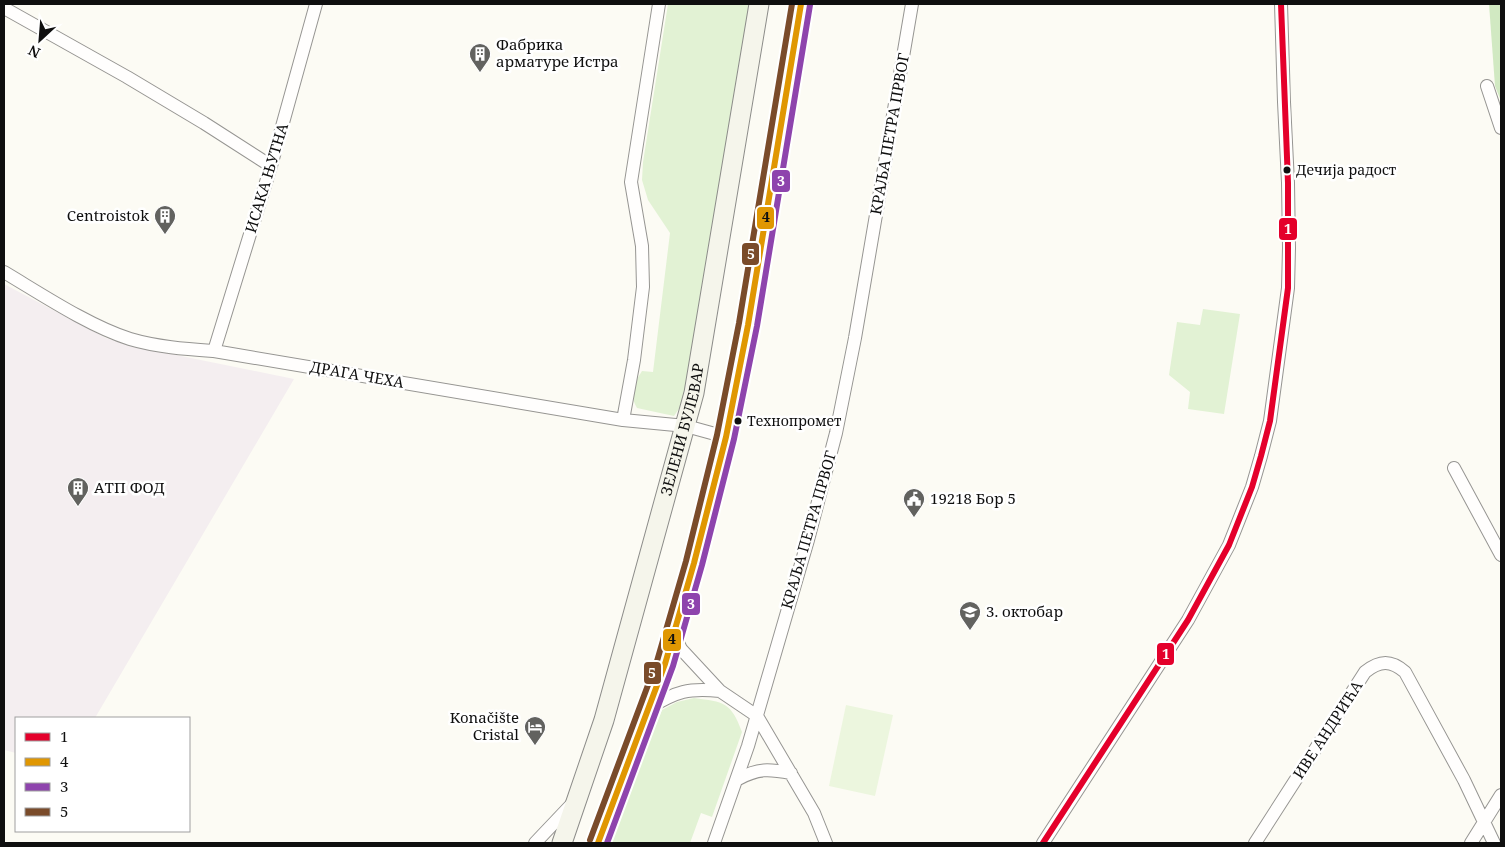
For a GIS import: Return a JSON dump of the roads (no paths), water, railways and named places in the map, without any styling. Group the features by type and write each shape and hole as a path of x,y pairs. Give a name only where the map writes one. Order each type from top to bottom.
{"street":[{"name":"ИСАКА ЊУТНА","path":"214,351 272,166 316,4"},
{"path":"623,420 634,360 643,287 642,246 631,182 659,4"},
{"name":"ЗЕЛЕНИ БУЛЕВАР","path":"562,843 604,720 696,384 759,4"},
{"path":"598,843 674,636 726,437 748,325 801,4"},
{"name":"КРАЉА ПЕТРА ПРВОГ","path":"714,843 738,779 757,716 808,540 836,433 855,338 912,4"},
{"path":"1043,843 1188,620 1229,545 1252,488 1273,402 1288,288 1290,248 1282,4"},
{"path":"4,8 128,77 272,166"},
{"path":"1487,86 1501,128"},
{"name":"ДРАГА ЧЕХА","path":"4,272 92,322 130,339 172,348 214,351 623,420 686,426 726,437"},
{"path":"1454,468 1501,555"},
{"path":"674,636 681,650 720,690 757,716 814,813 826,843"},
{"name":"ИВЕ АНДРИЋА","path":"1255,843 1365,672 1370,668 1387,662 1397,665 1405,672 1464,780 1483,823"},
{"path":"649,708 677,692 696,689 720,690"},
{"path":"738,779 751,772 764,769 791,773"},
{"path":"1471,843 1501,795"},
{"path":"536,843 579,796"},
{"path":"1483,823 1494,843"}],"place":[{"name":"Фабрика арматуре Истра","path":"480,73"},
{"name":"Дечија радост","path":"1287,170"},
{"name":"Centroistok","path":"165,235"},
{"name":"Технопромет","path":"738,421"},
{"name":"АТП ФОД","path":"78,507"},
{"name":"19218 Бор 5","path":"914,518"},
{"name":"3. октобар","path":"970,631"},
{"name":"Konačište Cristal","path":"535,746"}]}
